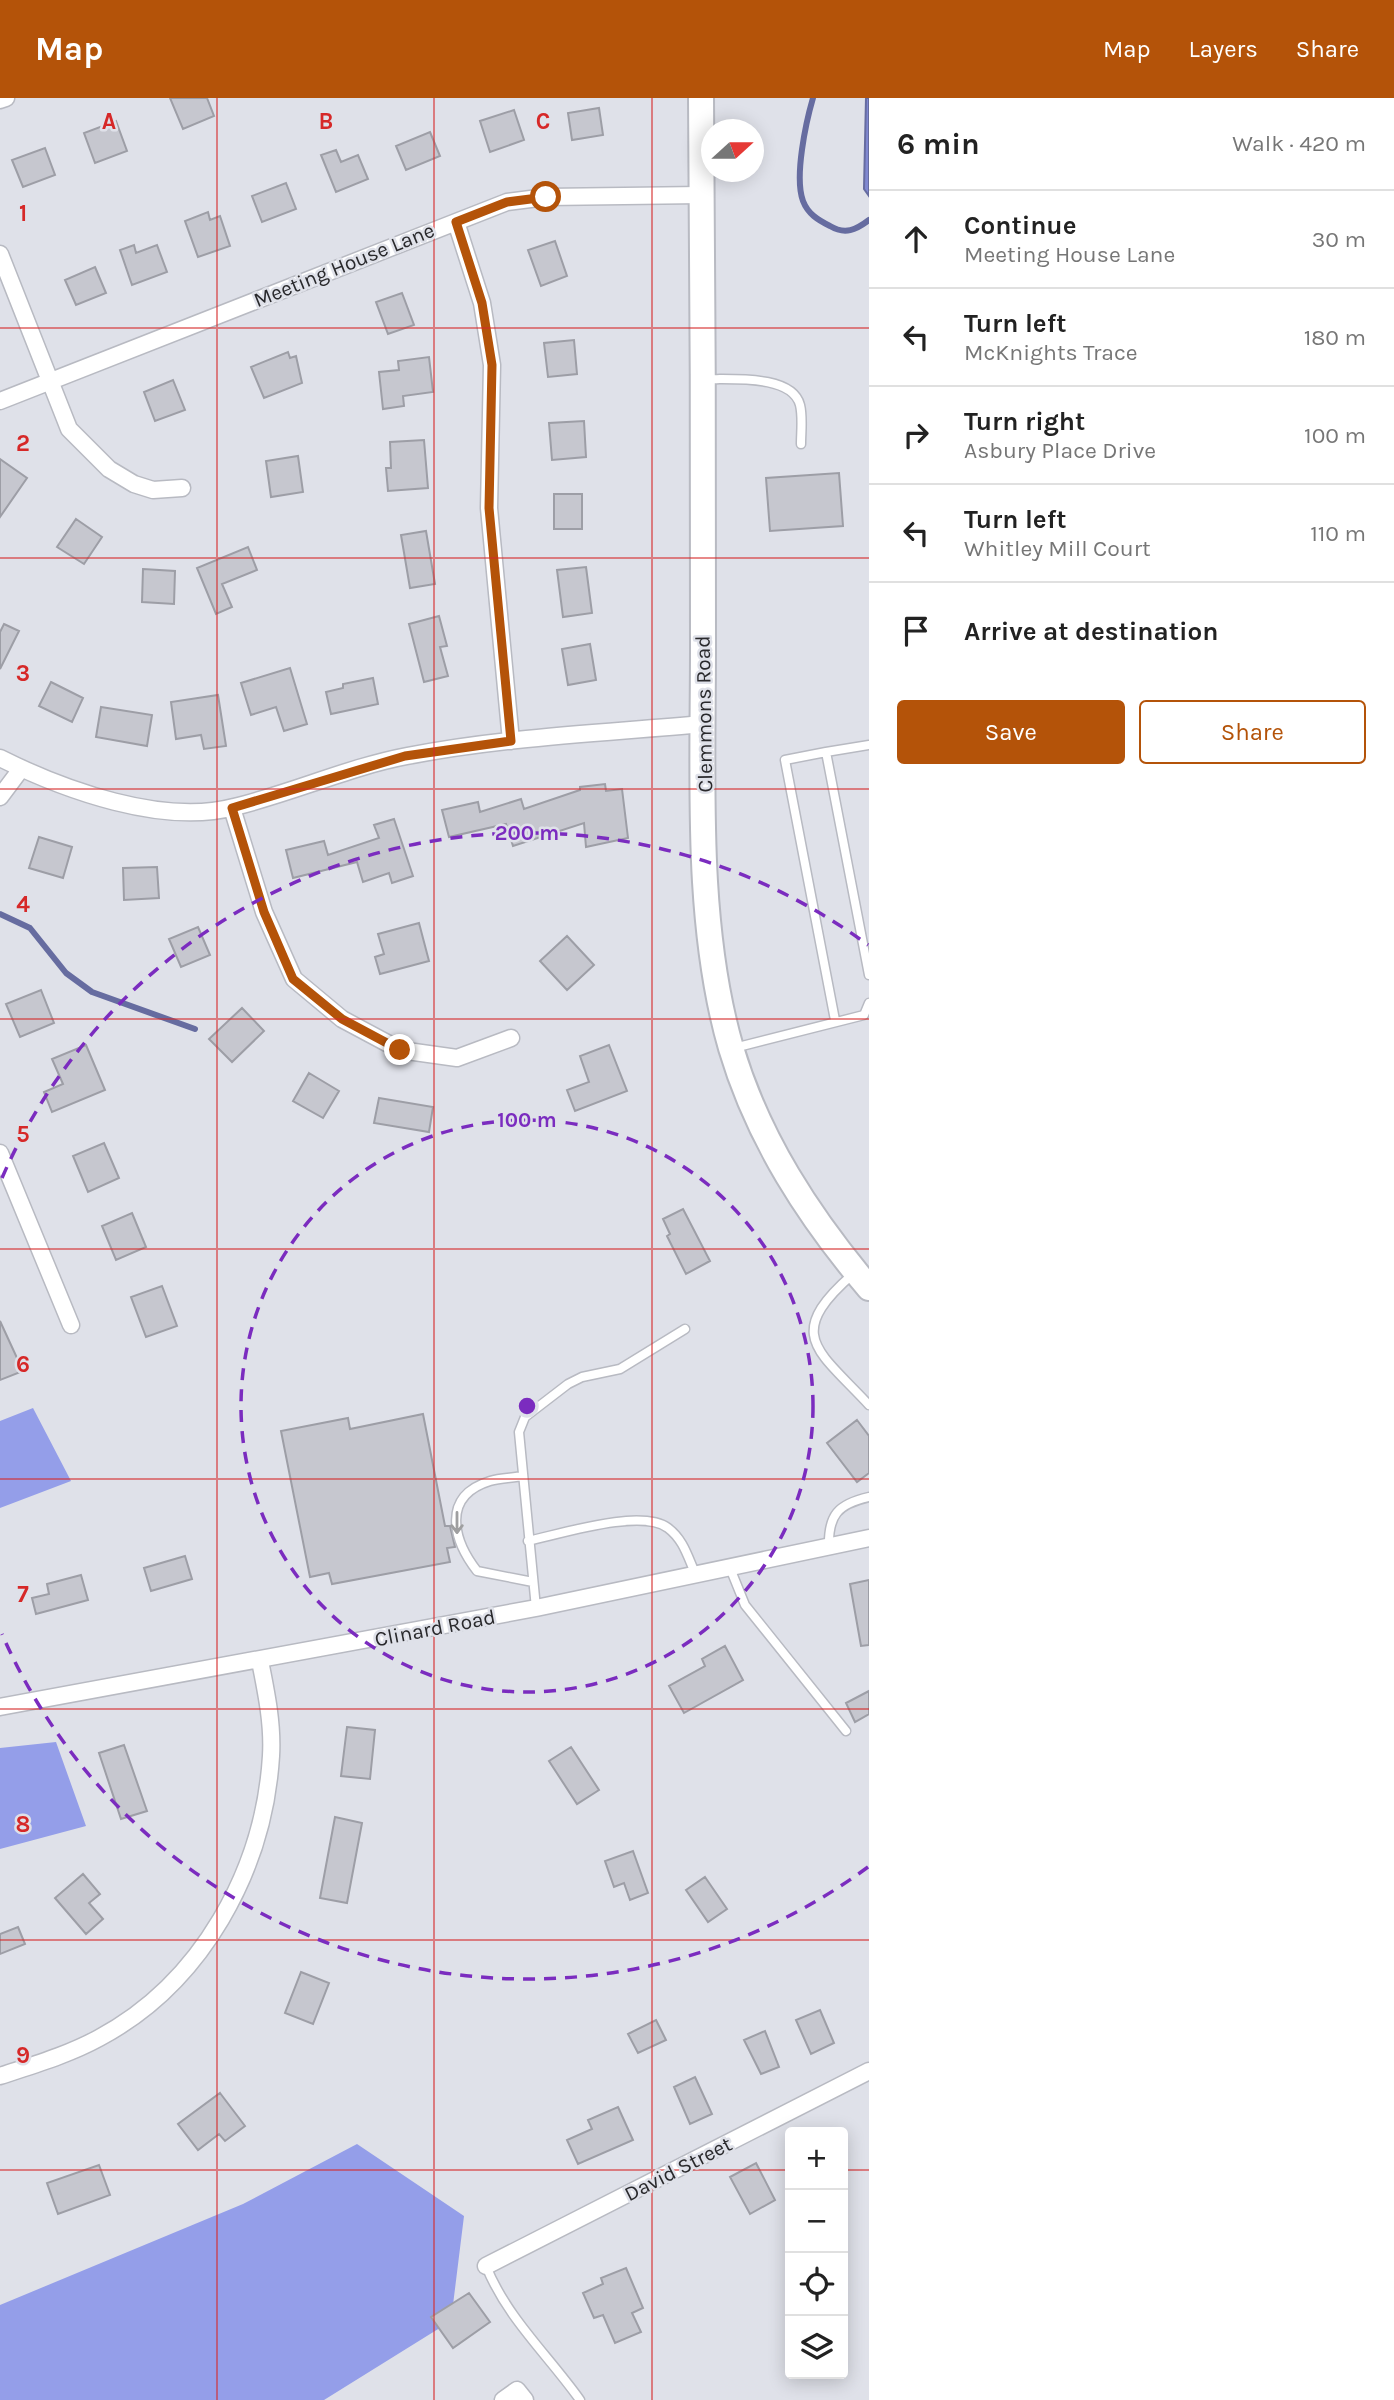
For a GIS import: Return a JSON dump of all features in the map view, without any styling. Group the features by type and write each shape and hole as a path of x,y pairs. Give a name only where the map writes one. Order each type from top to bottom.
{"main road":[{"name":"Clemmons Road","path":"701,98 703,724 709,932 731,1048 749,1102 785,1174 862,1280"}],"street":[{"path":"0,100 6,98"},
{"name":"Meeting House Lane","path":"0,401 507,202 546,197 702,195"},
{"path":"456,222 482,303 492,365 489,508 511,741"},
{"path":"0,254 48,383 69,429 109,469 134,484 153,490 182,488"},
{"path":"0,758 78,793 187,814 232,808 405,756 511,741 703,724"},
{"path":"0,797 22,769"},
{"path":"232,808 264,912 293,979 342,1019 400,1050 457,1058 511,1038"},
{"path":"0,1153 71,1325"},
{"name":"Clinard Road","path":"0,1707 536,1608 869,1538"},
{"path":"0,2076 65,2054 119,2026 179,1975 226,1912 254,1850 266,1806 271,1741 260,1661"},
{"name":"David Street","path":"486,2266 869,2071"},
{"path":"503,2400 517,2390 525,2400"}],"lane":[{"path":"703,378 773,382 789,390 800,403 802,444"},
{"path":"835,1020 785,760 869,745"},
{"path":"825,752 869,975"},
{"path":"731,1048 835,1020 866,1016 869,1003"},
{"path":"862,1280 826,1297 816,1312 814,1341 821,1353 869,1405"},
{"path":"536,1608 519,1432 525,1417 568,1384 582,1377 620,1369 685,1329"},
{"path":"523,1476 488,1482 470,1492 458,1503 455,1525 459,1546 477,1571 533,1582"},
{"path":"829,1547 829,1526 838,1509 869,1497"},
{"path":"528,1541 632,1520 656,1521 670,1529 684,1545 696,1575"},
{"path":"730,1568 745,1605 846,1731"},
{"path":"486,2266 495,2289 519,2326 560,2371 580,2400"}],"shaded area":[{"path":"866,98 869,98 869,196 864,189"},
{"path":"33,1408 71,1481 0,1508 0,1421"},
{"path":"56,1742 86,1826 0,1849 0,1748"},
{"path":"357,2144 464,2216 451,2321 324,2400 0,2400 0,2305 243,2204"}],"building":[{"path":"170,98 207,98 214,116 183,129"},
{"path":"599,108 603,135 572,140 568,113"},
{"path":"514,110 524,140 490,152 480,121"},
{"path":"116,121 127,151 95,163 84,133"},
{"path":"430,132 440,156 406,170 396,146"},
{"path":"45,148 55,175 23,187 12,160"},
{"path":"336,150 341,162 358,155 368,179 336,192 321,155"},
{"path":"286,183 296,209 262,222 252,196"},
{"path":"208,212 210,220 220,216 230,246 198,257 185,221"},
{"path":"555,241 567,276 541,286 528,250"},
{"path":"134,245 136,253 157,245 167,272 132,285 120,250"},
{"path":"95,267 106,293 76,305 65,280"},
{"path":"402,293 414,325 388,334 376,302"},
{"path":"574,340 577,374 548,377 544,343"},
{"path":"288,352 290,358 296,356 302,383 264,398 251,367"},
{"path":"429,357 433,392 403,396 404,406 383,409 379,372 399,370 398,361"},
{"path":"173,380 185,410 155,421 144,392"},
{"path":"584,421 586,457 552,460 549,423"},
{"path":"424,440 428,488 388,491 386,468 391,468 390,442"},
{"path":"298,456 303,492 271,497 266,461"},
{"path":"0,459 27,478 0,517"},
{"path":"839,473 843,526 770,531 766,478"},
{"path":"554,494 582,494 582,529 554,529"},
{"path":"76,519 102,537 84,564 57,547"},
{"path":"426,531 435,584 410,588 401,535"},
{"path":"248,547 257,570 222,584 232,607 216,614 197,568"},
{"path":"586,567 592,613 563,617 557,570"},
{"path":"143,569 175,571 174,604 142,602"},
{"path":"439,616 447,646 440,647 448,676 424,682 409,624"},
{"path":"4,624 19,631 0,669 0,632"},
{"path":"590,644 596,680 568,685 562,649"},
{"path":"290,668 307,724 284,731 276,707 251,715 241,683"},
{"path":"373,678 378,704 331,714 326,692 343,688 343,684"},
{"path":"51,682 83,698 72,722 39,706"},
{"path":"218,695 226,746 204,749 201,735 176,739 171,702"},
{"path":"101,707 152,715 147,746 96,737"},
{"path":"605,784 606,791 622,789 628,838 586,847 584,823 513,846 506,824 449,837 442,810 478,802 480,812 521,799 524,809 580,790 580,787"},
{"path":"394,819 413,876 392,883 389,873 363,882 357,862 293,878 286,850 324,841 328,855 379,838 374,825"},
{"path":"39,837 72,847 63,878 29,868"},
{"path":"157,867 159,898 124,900 123,868"},
{"path":"419,923 429,961 380,974 375,957 384,954 378,934"},
{"path":"198,927 210,955 181,967 169,939"},
{"path":"567,936 594,965 567,990 540,961"},
{"path":"41,990 54,1023 20,1037 6,1004"},
{"path":"242,1008 264,1031 232,1062 209,1039"},
{"path":"86,1045 105,1090 52,1112 44,1092 63,1084 52,1059"},
{"path":"609,1045 627,1091 575,1111 567,1090 589,1082 580,1056"},
{"path":"309,1073 339,1091 323,1118 293,1101"},
{"path":"379,1098 433,1107 429,1132 374,1123"},
{"path":"104,1143 119,1178 88,1192 73,1156"},
{"path":"683,1209 710,1261 686,1274 667,1236 670,1234 663,1219"},
{"path":"132,1213 146,1247 116,1260 102,1226"},
{"path":"162,1286 177,1326 146,1337 131,1297"},
{"path":"0,1321 23,1371 0,1380"},
{"path":"423,1414 445,1526 450,1526 455,1547 447,1548 450,1562 332,1584 329,1573 310,1577 281,1431 348,1418 350,1429"},
{"path":"857,1420 869,1436 869,1473 857,1482 827,1443"},
{"path":"185,1556 192,1579 151,1591 144,1568"},
{"path":"81,1575 88,1600 36,1614 32,1598 49,1594 47,1584"},
{"path":"869,1580 869,1645 861,1646 850,1584"},
{"path":"725,1646 743,1680 684,1713 669,1686 705,1666 702,1659"},
{"path":"869,1691 869,1714 855,1722 846,1703"},
{"path":"347,1727 375,1730 370,1779 341,1776"},
{"path":"124,1745 147,1811 121,1819 99,1753"},
{"path":"571,1747 599,1790 577,1804 549,1761"},
{"path":"335,1817 362,1823 347,1903 320,1898"},
{"path":"633,1851 648,1893 630,1900 624,1883 614,1887 605,1861"},
{"path":"83,1874 100,1894 89,1903 103,1919 86,1934 55,1898"},
{"path":"705,1877 727,1909 708,1922 686,1890"},
{"path":"18,1927 25,1944 0,1954 0,1934"},
{"path":"301,1972 329,1983 313,2024 285,2013"},
{"path":"820,2010 834,2043 811,2054 796,2020"},
{"path":"656,2020 666,2040 638,2053 628,2034"},
{"path":"765,2031 779,2067 761,2074 744,2040"},
{"path":"695,2077 712,2114 690,2124 674,2087"},
{"path":"220,2093 245,2126 225,2141 219,2134 198,2150 178,2124"},
{"path":"618,2107 633,2140 578,2164 567,2140 592,2129 588,2120"},
{"path":"756,2163 775,2200 750,2214 730,2177"},
{"path":"99,2165 110,2195 58,2214 47,2183"},
{"path":"626,2268 643,2308 632,2313 641,2332 615,2343 603,2315 594,2318 583,2293 603,2284 601,2278"},
{"path":"469,2293 490,2322 453,2348 431,2317"}],"waterway":[{"path":"813,98 800,164 803,201 814,216 835,229 855,229 869,220"},
{"path":"0,914 30,928 66,973 92,992 195,1029"}],"route":[{"path":"400,1050 342,1019 293,979 264,912 232,808 405,756 511,741 494,586 489,508 492,365 482,303 456,222 507,202 546,197"}]}
